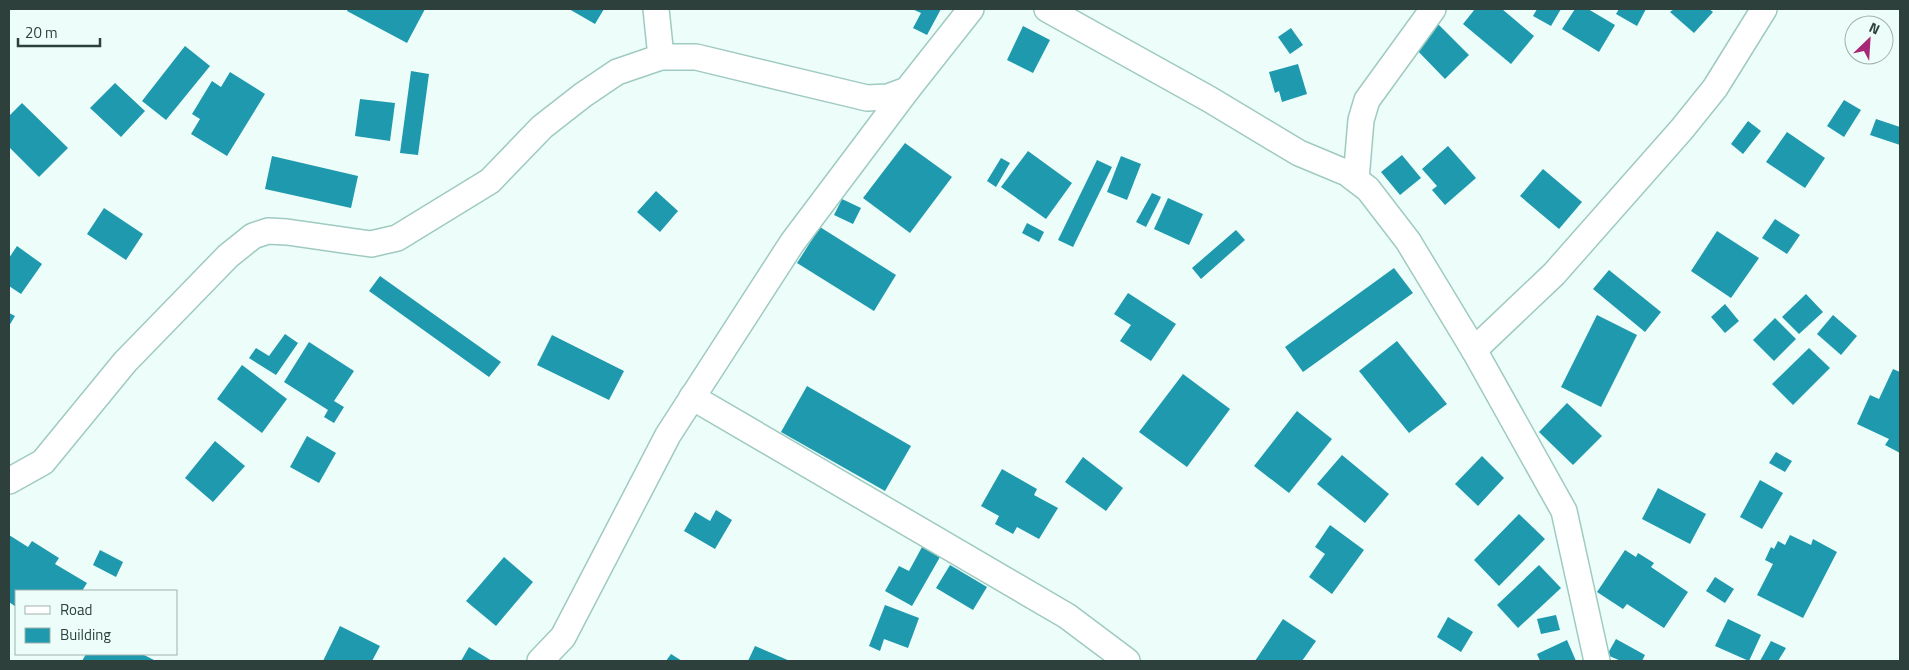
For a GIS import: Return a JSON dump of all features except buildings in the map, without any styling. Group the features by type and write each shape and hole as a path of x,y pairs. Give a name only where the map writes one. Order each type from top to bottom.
{"street":[{"path":"656,9 661,57"},
{"path":"540,661 563,637 668,435 792,243 907,90 971,9"},
{"path":"1047,9 1209,99 1299,153 1356,179 1368,189 1408,241 1474,350 1564,511 1597,661"},
{"path":"1356,179 1361,120 1367,100 1433,9"},
{"path":"1474,350 1554,274 1682,129 1714,88 1764,9"},
{"path":"9,481 43,462 125,362 228,256 253,236 268,231 287,232 372,244 397,238 490,181 542,127 583,95 617,72 661,57 696,57 866,98 888,98 907,90"},
{"path":"692,397 1067,616 1126,661"}]}
